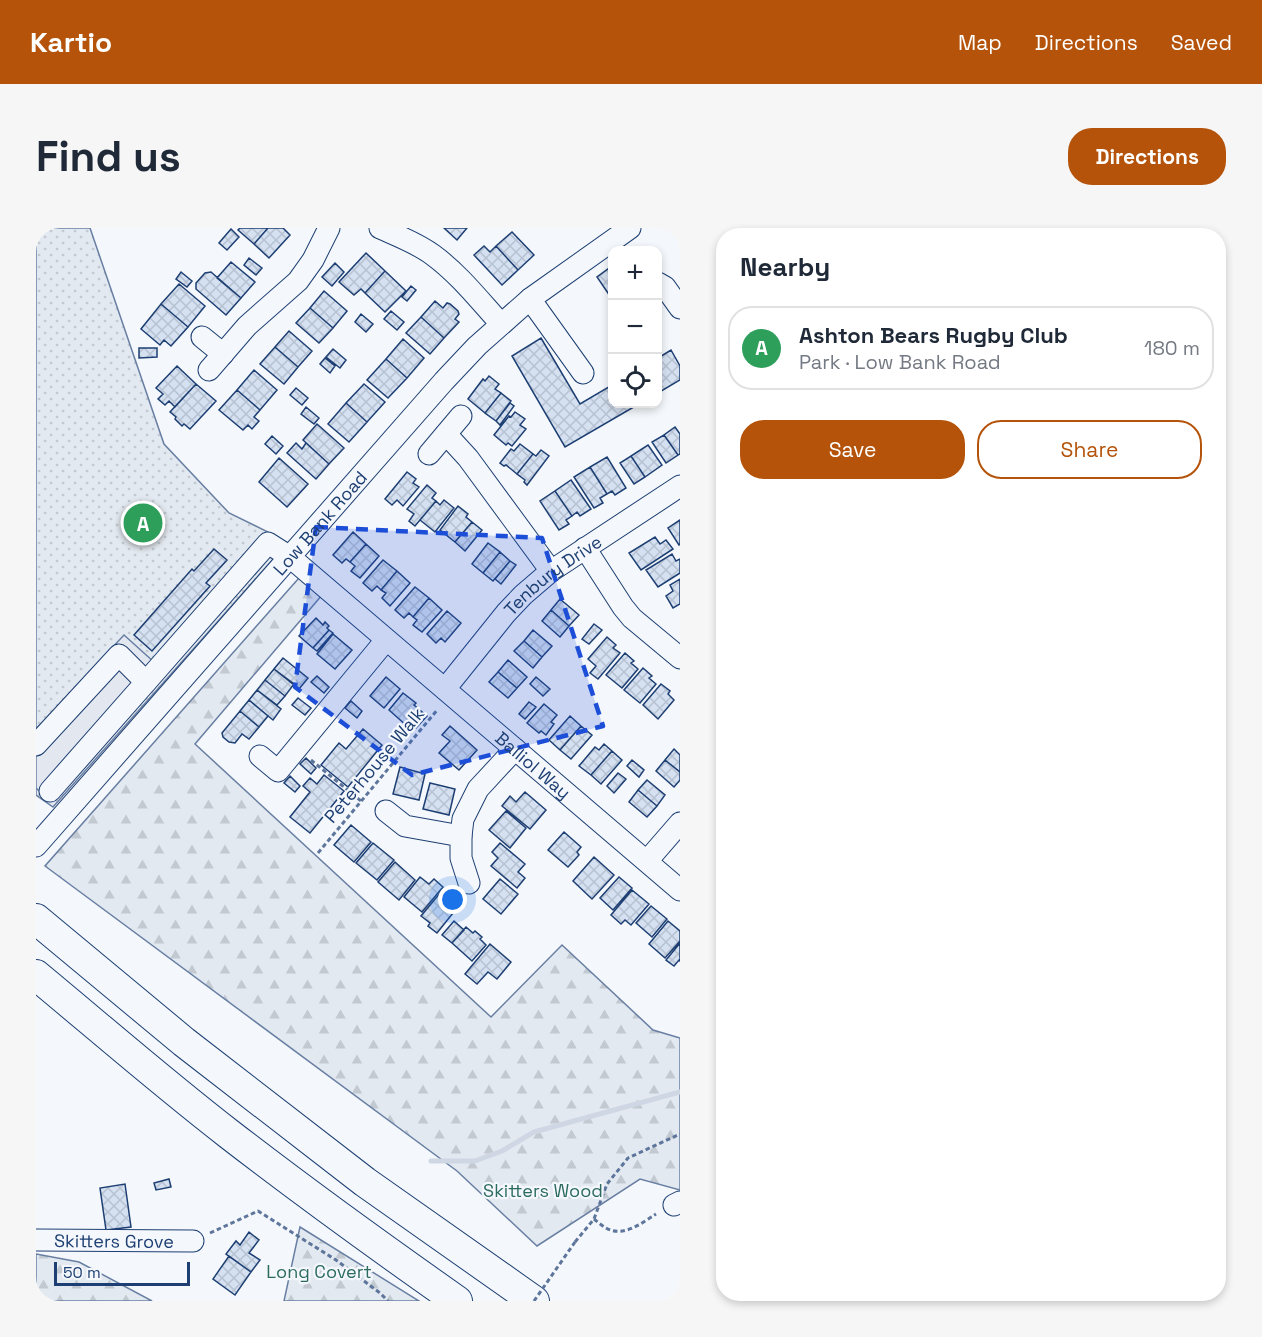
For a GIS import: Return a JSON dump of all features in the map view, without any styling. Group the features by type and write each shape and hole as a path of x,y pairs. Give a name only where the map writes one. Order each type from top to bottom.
{"highway":[{"path":"36,919 184,1042 365,1182 534,1301"},
{"path":"36,975 228,1133 383,1250 457,1301"}],"street":[{"path":"209,370 247,326 298,281 313,260 329,228"},
{"path":"380,228 417,244 434,255 501,324"},
{"name":"Low Bank Road","path":"36,846 477,346 530,299 626,238"},
{"path":"662,286 680,308"},
{"path":"530,299 583,374"},
{"path":"202,338 223,354"},
{"path":"429,454 461,416"},
{"path":"446,434 468,458 551,571"},
{"name":"Tenbury Drive","path":"448,691 506,613 523,595 551,571 680,486"},
{"name":"Balliol Way","path":"146,682 268,543 290,557 680,890"},
{"path":"585,548 632,618 680,658"},
{"path":"260,756 278,771 386,640"},
{"path":"36,745 119,655 146,682 43,785 69,808"},
{"path":"469,883 461,858 460,836 463,819 478,789 515,749"},
{"path":"386,811 405,826 460,836"},
{"path":"647,861 680,823"},
{"name":"Skitters Grove","path":"36,1240 193,1241"}],"path":[{"name":"Peterhouse Walk","path":"318,853 448,691"},
{"path":"297,748 361,801"},
{"path":"534,1301 594,1219 607,1184 627,1158 680,1134"},
{"path":"594,1219 614,1232 634,1228 677,1203"},
{"path":"193,1241 258,1211 336,1260 388,1301"}],"highlighted area":[{"path":"316,527 542,538 603,726 412,775 295,687"}],"green space":[{"path":"36,228 90,228 164,444 229,513 270,533 283,548 53,807 36,795"},
{"name":"Skitters Wood","path":"306,570 328,588 195,744 491,1017 562,945 653,1030 680,1038 680,1190 640,1179 537,1246 457,1171 45,866"},
{"name":"Long Covert","path":"300,1227 419,1301 284,1301"},
{"path":"36,1254 79,1262 152,1301 36,1301"}],"shaded area":[{"path":"124,635 165,672 48,799 36,788 36,729"}],"building":[{"path":"240,228 268,228 254,244 238,230"},
{"path":"268,228 283,228 290,235 269,258 254,244"},
{"path":"444,228 467,228 457,240"},
{"path":"231,229 239,237 227,250 219,243"},
{"path":"512,232 534,255 518,270 496,246"},
{"path":"484,246 490,252 496,246 518,270 502,285 474,255"},
{"path":"366,253 385,271 365,293 361,289 354,295 339,282"},
{"path":"249,258 262,268 256,275 244,265"},
{"path":"231,262 255,282 241,298 217,278"},
{"path":"335,263 344,272 332,286 322,277"},
{"path":"608,269 608,293 597,277"},
{"path":"385,271 406,291 385,312 365,293"},
{"path":"181,272 192,281 187,287 176,279"},
{"path":"211,272 241,298 226,315 196,289 196,283 205,273"},
{"path":"179,284 205,306 188,327 161,304"},
{"path":"411,286 416,290 407,301 402,297"},
{"path":"324,291 347,311 333,328 310,308"},
{"path":"435,301 443,308 447,303 450,304 459,314 455,319 459,322 444,338 421,317"},
{"path":"161,304 188,327 171,346 164,340 160,345 141,329"},
{"path":"310,308 333,328 319,343 296,323"},
{"path":"391,311 404,322 397,330 384,319"},
{"path":"361,314 373,324 366,332 355,322"},
{"path":"421,317 444,338 430,354 406,333"},
{"path":"289,331 312,351 298,367 275,347"},
{"path":"541,338 580,404 608,387 608,408 632,408 565,447 512,356"},
{"path":"403,339 424,358 407,378 386,359"},
{"path":"275,347 298,367 284,384 260,364"},
{"path":"139,348 157,348 157,357 139,358"},
{"path":"333,349 346,360 340,368 326,357"},
{"path":"671,350 680,366 680,380 662,391 662,356"},
{"path":"325,358 335,366 330,373 320,364"},
{"path":"386,359 407,378 388,398 367,380"},
{"path":"177,366 196,384 175,407 169,401 165,405 158,399 163,394 156,388"},
{"path":"254,370 277,390 260,410 237,390"},
{"path":"489,376 499,384 495,389 501,393 485,413 468,399 483,379 485,381"},
{"path":"196,384 216,401 190,429 184,424 182,426 170,412"},
{"path":"364,384 385,402 367,422 346,403"},
{"path":"296,388 308,398 302,405 290,395"},
{"path":"237,390 260,410 254,417 259,421 252,429 248,425 243,430 219,410"},
{"path":"501,393 511,401 496,421 485,413"},
{"path":"346,403 367,422 349,442 328,424"},
{"path":"510,403 514,406 500,425 496,421"},
{"path":"306,407 319,418 314,424 301,414"},
{"path":"515,412 525,419 520,425 526,429 512,446 508,443 506,445 494,435"},
{"path":"317,424 344,448 329,464 303,440"},
{"path":"675,427 680,434 680,454 678,455 664,435"},
{"path":"664,435 678,455 666,463 652,442"},
{"path":"272,436 283,446 276,454 265,444"},
{"path":"296,443 302,449 306,443 329,464 316,479 287,453"},
{"path":"520,444 533,454 517,474 500,463 511,449 514,451"},
{"path":"648,445 662,465 645,477 631,456"},
{"path":"541,450 549,456 527,485 525,480 517,474 533,454 536,456"},
{"path":"631,456 645,477 634,484 620,463"},
{"path":"607,457 626,488 615,495 612,491 607,494 590,467"},
{"path":"279,458 308,484 287,507 259,482"},
{"path":"590,467 607,494 600,498 603,503 594,508 574,477"},
{"path":"407,472 416,479 413,483 419,487 403,506 397,500 392,505 385,499"},
{"path":"571,480 591,509 580,516 577,512 572,516 555,491"},
{"path":"427,485 436,493 432,498 436,501 415,526 409,521 414,514 407,509"},
{"path":"555,491 572,516 566,520 569,524 559,530 540,501"},
{"path":"444,500 454,508 435,532 420,520 436,501 440,505"},
{"path":"458,506 468,514 466,517 472,522 455,542 440,530"},
{"path":"680,520 680,544 679,545 668,528"},
{"path":"472,522 482,530 465,551 455,542"},
{"path":"353,532 366,544 350,562 346,559 342,563 333,555"},
{"path":"655,537 660,544 666,540 673,549 641,570 629,553"},
{"path":"488,543 500,552 483,573 472,564"},
{"path":"366,544 379,556 360,578 351,571 355,566 350,562"},
{"path":"214,549 227,560 206,583 210,586 152,651 134,635 192,569 194,571"},
{"path":"500,552 510,561 493,581 483,573"},
{"path":"672,554 676,561 680,559 680,573 658,587 646,570"},
{"path":"383,560 397,571 381,590 377,586 372,591 363,583"},
{"path":"510,561 516,565 501,584 495,579"},
{"path":"397,571 410,583 390,606 382,598 386,593 381,590"},
{"path":"680,579 680,604 673,608 666,596 673,591 670,585"},
{"path":"415,587 429,598 413,617 409,613 404,618 395,610"},
{"path":"429,598 442,610 422,632 413,625 417,620 413,617"},
{"path":"560,599 579,615 569,626 551,610"},
{"path":"551,610 569,626 560,637 542,621"},
{"path":"447,611 461,623 445,642 441,638 436,643 427,634"},
{"path":"316,618 323,625 325,622 329,630 313,648 299,636"},
{"path":"594,624 602,630 589,644 582,639"},
{"path":"329,630 333,633 317,651 313,648"},
{"path":"533,630 552,646 542,657 524,641"},
{"path":"333,634 352,650 335,669 317,654"},
{"path":"607,637 616,645 613,648 620,653 598,679 590,673 596,666 588,659"},
{"path":"524,641 542,657 533,668 514,651"},
{"path":"625,653 634,661 631,663 638,669 622,688 606,675"},
{"path":"283,658 308,678 299,689 274,669"},
{"path":"508,660 527,677 517,688 498,672"},
{"path":"643,668 652,676 649,678 656,684 640,703 624,690"},
{"path":"274,669 294,684 285,696 265,680"},
{"path":"498,672 517,688 508,698 489,682"},
{"path":"317,676 329,687 324,693 311,682"},
{"path":"386,677 400,689 384,708 370,696"},
{"path":"536,677 550,689 543,696 530,684"},
{"path":"265,680 285,696 277,705 257,690"},
{"path":"661,684 670,691 668,694 674,700 658,719 643,705"},
{"path":"257,690 281,709 273,720 249,700"},
{"path":"403,693 416,703 414,705 421,711 407,726 389,710"},
{"path":"298,698 311,708 305,715 292,705"},
{"path":"249,700 268,716 259,727 240,711"},
{"path":"351,701 362,711 357,718 345,708"},
{"path":"529,702 536,707 525,719 519,714"},
{"path":"544,704 557,715 551,722 554,724 546,735 541,731 539,733 527,723"},
{"path":"240,711 259,727 249,739 242,734 235,743 229,742 222,733"},
{"path":"421,711 427,716 416,728 410,723"},
{"path":"570,716 581,726 560,750 549,740"},
{"path":"450,726 477,750 459,770 439,753 450,741 442,735"},
{"path":"581,726 592,735 571,759 560,750"},
{"path":"363,729 382,745 348,787 321,765 339,743 346,749"},
{"path":"604,744 612,751 591,775 579,766 595,747 599,750"},
{"path":"674,749 680,755 680,772 665,760"},
{"path":"612,751 622,760 601,784 591,775"},
{"path":"306,758 316,768 311,774 300,764"},
{"path":"632,760 644,770 639,777 627,766"},
{"path":"665,760 680,772 680,780 674,787 656,771"},
{"path":"400,767 425,774 419,800 393,794"},
{"path":"618,773 626,779 614,793 607,786"},
{"path":"324,775 344,791 310,833 290,817 310,792 303,786 310,778 317,784"},
{"path":"290,776 300,786 295,792 284,783"},
{"path":"647,780 665,795 657,806 638,790"},
{"path":"430,783 455,789 449,815 423,809"},
{"path":"638,790 657,806 647,817 629,802"},
{"path":"525,792 546,810 530,829 502,806 510,796 516,802"},
{"path":"506,811 526,828 510,848 489,830"},
{"path":"351,825 371,842 354,862 334,845"},
{"path":"564,832 581,847 577,852 579,855 568,867 548,850"},
{"path":"373,843 394,860 377,880 356,863"},
{"path":"500,843 525,864 518,872 525,878 517,888 491,866 498,858 492,852"},
{"path":"594,857 614,875 592,899 573,881"},
{"path":"395,862 415,880 399,900 378,882"},
{"path":"420,877 429,884 434,879 443,887 422,912 404,897"},
{"path":"619,877 632,888 613,910 600,898"},
{"path":"500,879 518,894 501,914 483,899"},
{"path":"632,890 649,904 631,925 625,920 621,924 611,915"},
{"path":"441,892 449,899 444,905 453,913 437,933 421,916"},
{"path":"651,906 667,919 652,937 636,923"},
{"path":"454,921 464,930 452,943 442,935"},
{"path":"668,921 680,931 680,941 665,958 649,944"},
{"path":"466,927 482,937 480,939 486,945 472,961 452,943"},
{"path":"680,943 680,961 674,966 666,960"},
{"path":"490,944 511,962 497,979 488,972 477,984 465,974"},
{"path":"169,1179 171,1187 156,1190 154,1183"},
{"path":"125,1184 131,1227 106,1230 100,1188"},
{"path":"249,1232 259,1240 249,1253 260,1260 251,1272 226,1254 236,1241 240,1245"},
{"path":"229,1256 251,1272 235,1295 213,1279"}],"waterway":[{"path":"431,1161 475,1161 502,1151 534,1132 680,1092"}],"place":[{"name":"Ashton Bears Rugby Club","path":"143,523"}]}
